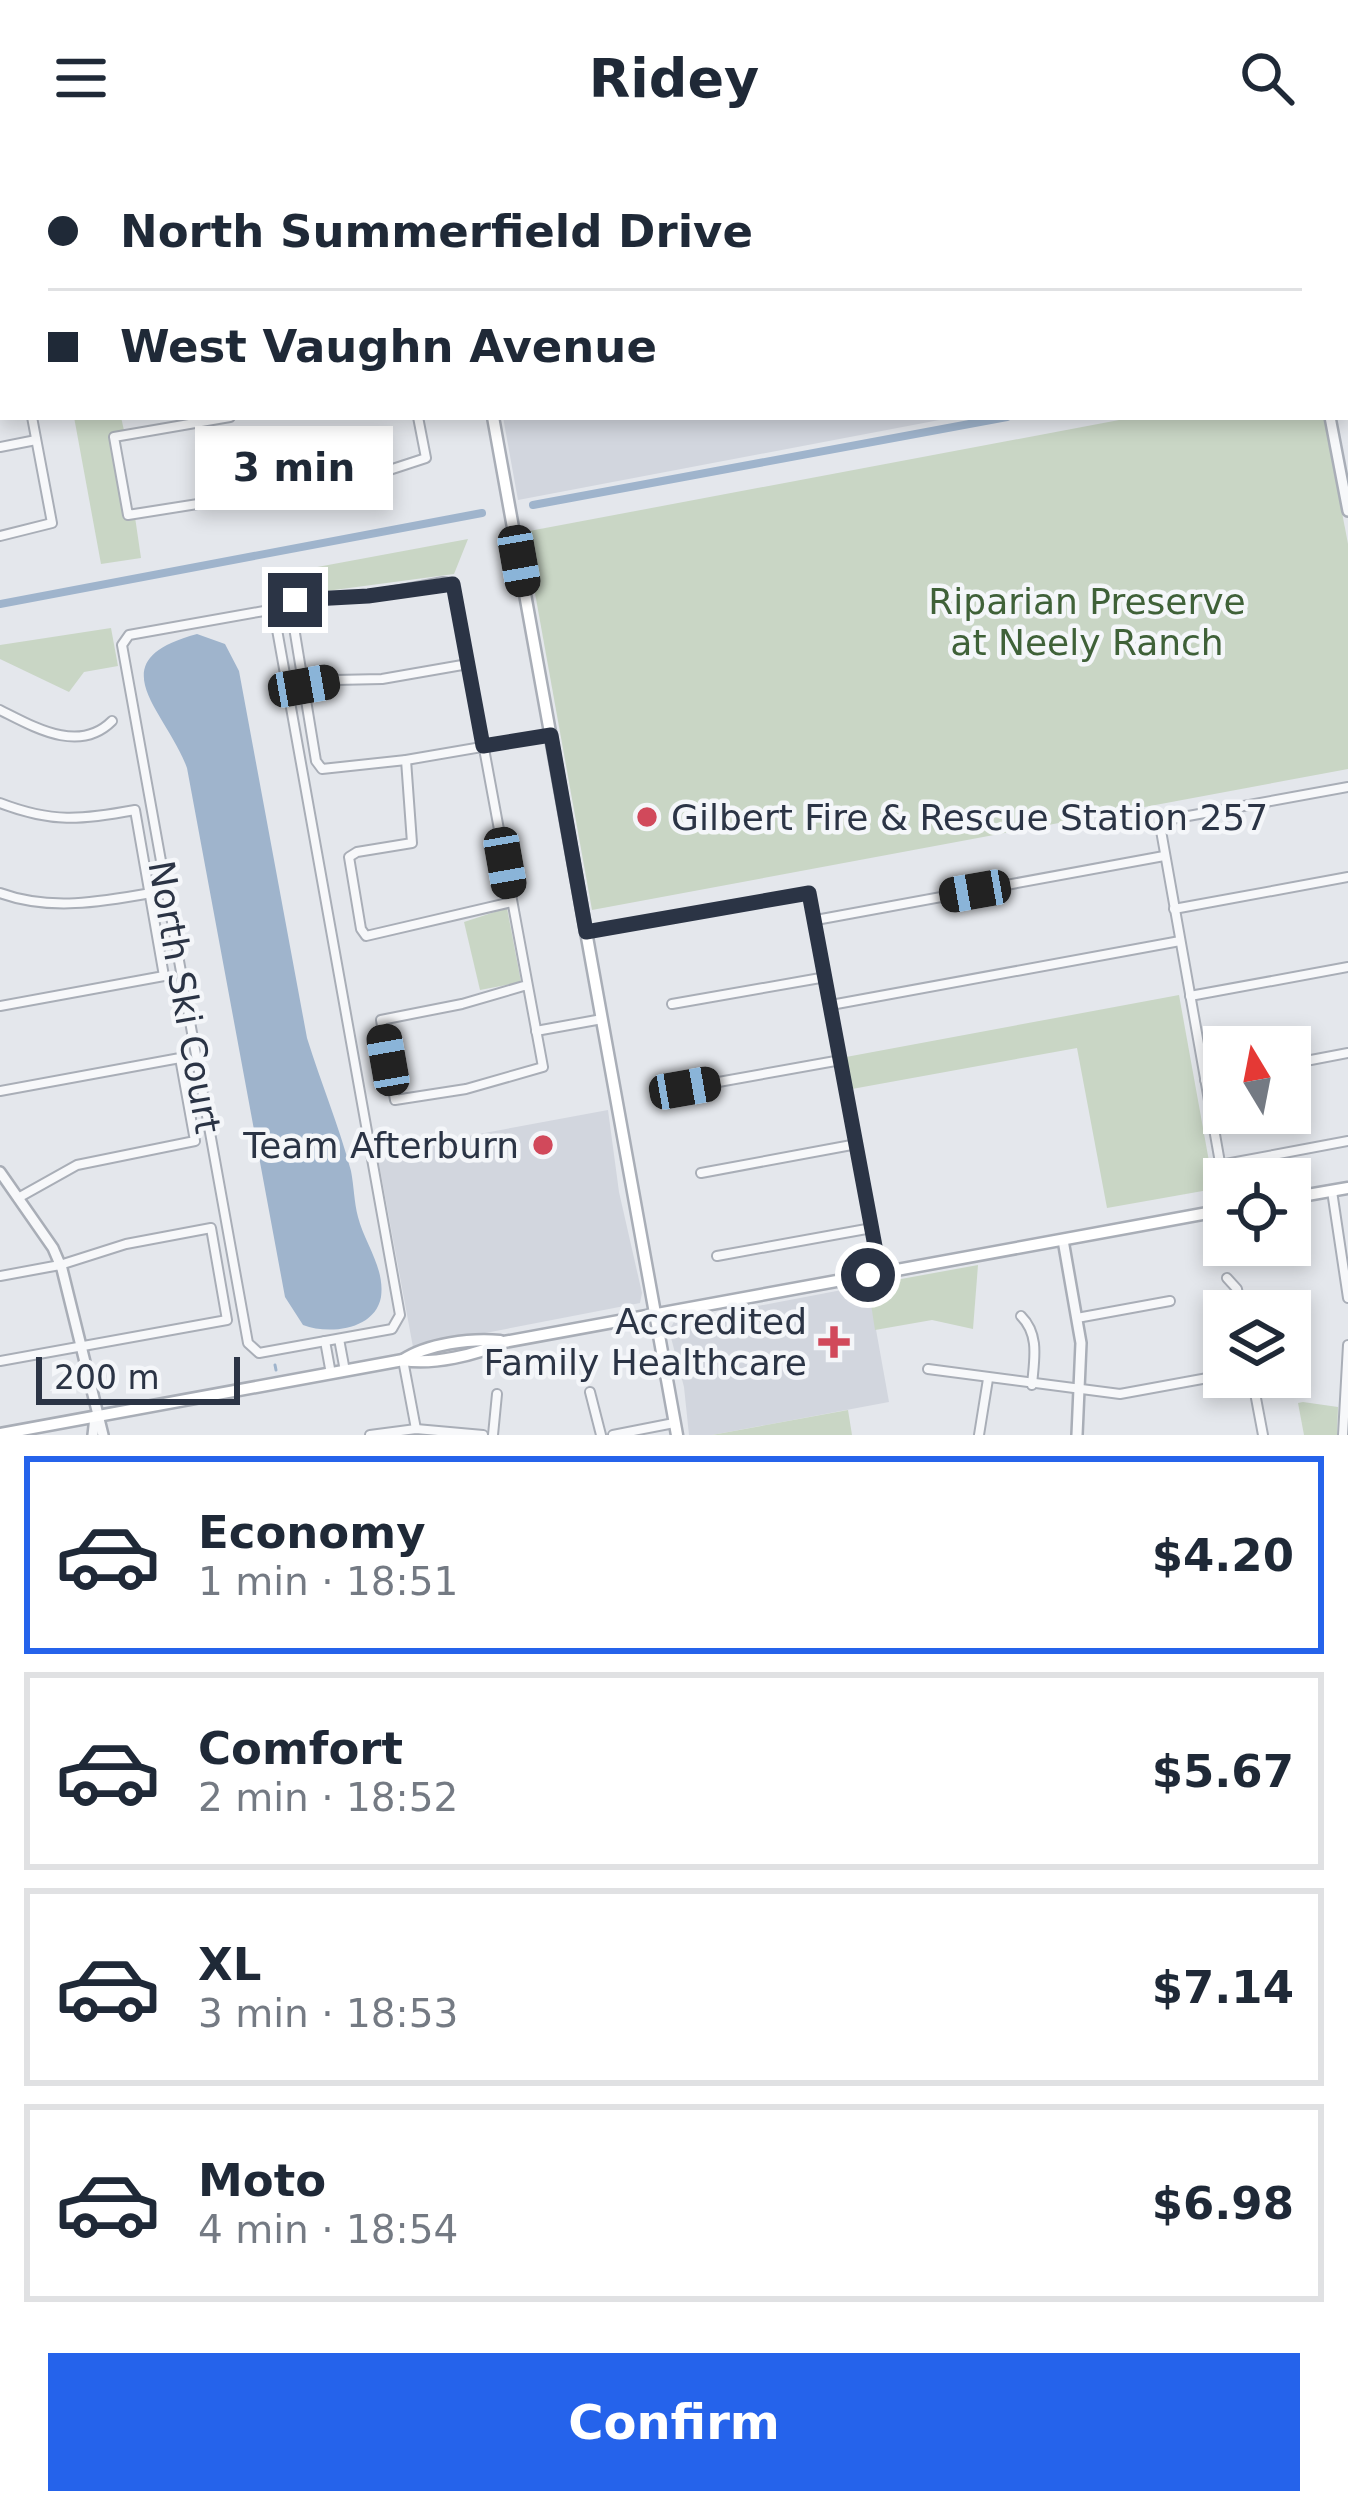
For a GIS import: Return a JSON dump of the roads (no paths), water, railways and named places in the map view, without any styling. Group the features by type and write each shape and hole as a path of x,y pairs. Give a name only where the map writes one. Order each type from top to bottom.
{"main road":[{"path":"494,420 675,1429"},
{"path":"1311,1194 1348,1188"},
{"path":"0,1434 403,1360 415,1352 446,1346 503,1342 1203,1214"}],"street":[{"path":"0,536 52,523 33,420"},
{"path":"213,420 114,437 128,515 368,477 426,458 419,420"},
{"path":"1331,420 1348,511"},
{"path":"0,446 36,440"},
{"path":"527,985 381,1020 395,1100 466,1089 543,1067 527,985 512,902 483,746 468,664 453,584 290,603 316,760 322,769 406,760 483,746 551,735"},
{"name":"North Ski Court","path":"326,1341 259,1353 248,1343 122,645 129,635 263,611 272,614 276,624 400,1315 392,1329 339,1339"},
{"path":"304,686 468,664"},
{"path":"0,710 46,734 103,730 112,721"},
{"path":"406,760 412,843 349,857 366,936 512,902"},
{"path":"1203,1069 1160,825 1166,820 1348,787"},
{"path":"0,803 35,817 63,820 135,810 164,976 0,1006"},
{"path":"816,920 1164,856"},
{"path":"1174,909 1348,878"},
{"path":"0,893 52,904 151,893"},
{"path":"586,932 809,893 880,1273"},
{"path":"831,1005 1180,941"},
{"path":"1190,996 1348,967"},
{"path":"672,1004 826,977"},
{"path":"536,1030 602,1019"},
{"path":"1311,1060 1348,1053"},
{"path":"0,1091 180,1058 195,1141 77,1165 18,1198"},
{"path":"685,1088 841,1060"},
{"path":"1259,1158 1348,1142"},
{"path":"701,1173 857,1144"},
{"path":"0,1172 61,1265 103,1435"},
{"path":"1332,1191 1346,1258 1348,1298"},
{"path":"0,1276 211,1228 227,1320 0,1361"},
{"path":"717,1256 872,1228"},
{"path":"1063,1240 1082,1362 1077,1435"},
{"path":"1227,1278 1237,1290"},
{"path":"1077,1318 1170,1301"},
{"path":"1021,1316 1032,1327 1032,1384"},
{"path":"339,1339 338,1372 326,1341 339,1339"},
{"path":"1343,1435 1348,1345"},
{"path":"403,1360 416,1429"},
{"path":"928,1369 1120,1394 1203,1379"},
{"path":"979,1435 988,1378"},
{"path":"590,1392 601,1435"},
{"path":"493,1435 497,1394"},
{"path":"1256,1398 1263,1435"},
{"path":"93,1435 95,1417"},
{"path":"370,1435 416,1429 483,1435"},
{"path":"613,1435 675,1429"}],"water":[{"path":"197,634 225,644 239,671 307,1038 351,1171 358,1217 380,1276 377,1308 350,1327 303,1325 285,1297 187,768 146,689 144,673 150,658 167,645"}],"waterway":[{"path":"533,505 991,420"},
{"path":"0,604 482,513"},
{"path":"275,1365 276,1370"}],"place":[{"name":"Gilbert Fire & Rescue Station 257","path":"647,817"},
{"name":"Team Afterburn","path":"543,1145"},
{"name":"Accredited Family Healthcare","path":"834,1342"}],"park label":[{"name":"Riparian Preserve at Neely Ranch","path":"1087,622"}]}
